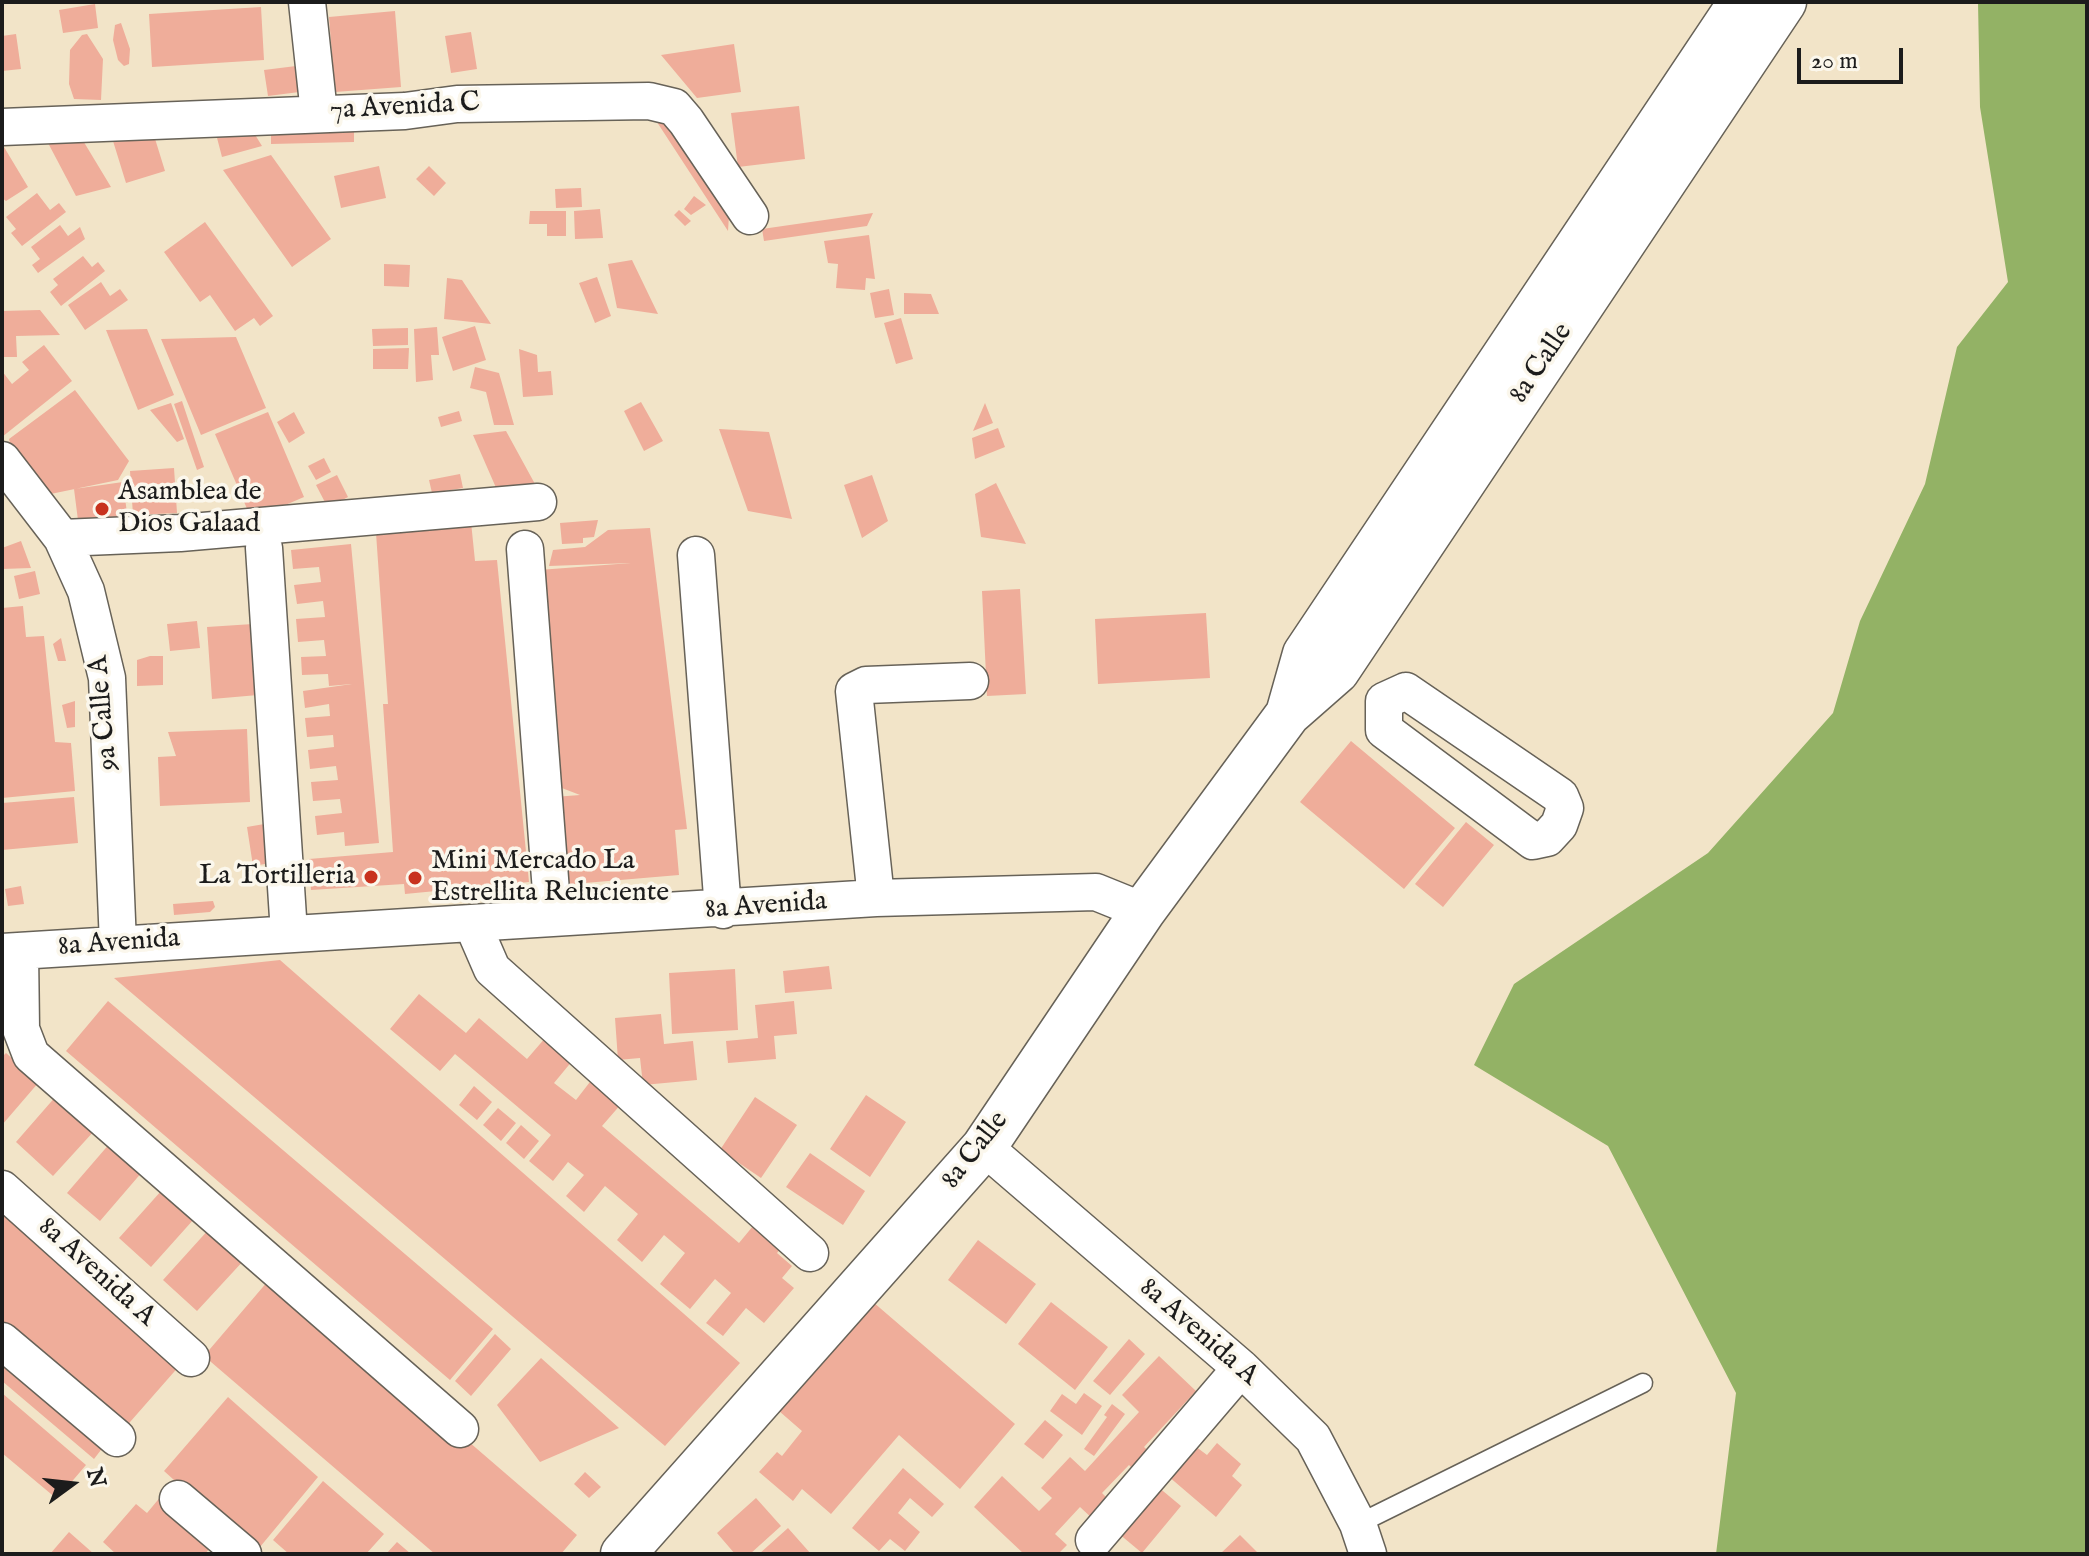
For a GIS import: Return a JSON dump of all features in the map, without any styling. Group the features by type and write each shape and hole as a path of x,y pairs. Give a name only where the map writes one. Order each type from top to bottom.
{"street":[{"path":"307,2 319,113"},
{"name":"8a Calle","path":"1288,714 1305,654 1741,2"},
{"name":"8a Calle","path":"632,1551 984,1147 1143,911 1288,714 1337,671 1784,2"},
{"name":"7a Avenida C","path":"2,127 405,111 457,104 649,101 674,107 750,216"},
{"name":"9a Calle A","path":"2,460 62,538 86,591 107,678 118,944"},
{"path":"62,538 193,532 538,502"},
{"path":"264,548 289,933"},
{"path":"525,549 553,918"},
{"path":"696,555 723,910"},
{"path":"1337,671 1384,701"},
{"path":"876,898 854,691 866,685 970,681"},
{"path":"1406,691 1560,796 1565,808 1559,825 1547,838 1533,841 1384,730 1384,701 1406,691"},
{"name":"8a Avenida","path":"11,951 723,910 876,898 1096,892 1143,911"},
{"path":"472,923 492,969 810,1253"},
{"path":"11,951 21,1029 31,1055 460,1429"},
{"name":"8a Avenida A","path":"984,1147 1241,1368 1313,1438 1363,1539"},
{"name":"8a Avenida A","path":"2,1189 191,1358"},
{"path":"2,1341 117,1438"},
{"path":"1094,1540 1241,1368"},
{"path":"178,1499 243,1554"}],"lane":[{"path":"1363,1539 1643,1383"}],"green space":[{"path":"1978,2 2087,2 2087,1554 1716,1554 1736,1393 1608,1146 1474,1065 1514,984 1708,853 1833,713 1860,621 1925,484 1957,347 2008,282 1980,107"}],"building":[{"path":"95,4 98,28 63,33 59,10"},
{"path":"261,7 264,60 152,67 149,14"},
{"path":"395,11 401,87 335,92 329,17"},
{"path":"121,23 130,49 129,64 124,66 118,60 113,40 115,25"},
{"path":"471,32 477,69 451,73 445,36"},
{"path":"16,34 21,69 2,71 2,36"},
{"path":"87,34 103,59 101,100 74,99 69,84 70,50 82,35"},
{"path":"734,44 741,92 697,98 661,55"},
{"path":"304,65 307,91 268,96 264,70"},
{"path":"799,106 805,159 738,167 731,113"},
{"path":"653,116 675,119 730,200 728,231"},
{"path":"249,125 262,146 222,157 216,134"},
{"path":"354,127 354,142 271,144 271,130"},
{"path":"152,129 165,171 126,183 113,141"},
{"path":"79,134 111,187 76,196 47,141"},
{"path":"4,147 28,187 6,201 2,198"},
{"path":"271,155 331,239 292,267 223,170"},
{"path":"379,166 386,198 341,208 334,176"},
{"path":"429,166 446,183 434,196 416,179"},
{"path":"581,188 582,207 556,208 555,189"},
{"path":"37,193 50,210 59,203 66,212 22,246 11,233 16,229 6,217"},
{"path":"694,196 706,205 691,215 684,209"},
{"path":"600,209 603,238 575,239 574,211"},
{"path":"679,210 691,221 685,226 674,215"},
{"path":"530,211 566,211 566,236 547,236 547,224 529,224"},
{"path":"873,213 867,226 764,241 762,229"},
{"path":"205,222 273,316 260,326 254,318 235,331 210,295 200,302 164,252"},
{"path":"60,225 68,236 80,227 85,239 38,273 32,265 40,259 31,247"},
{"path":"869,235 875,279 866,278 865,290 836,288 838,264 828,263 824,241"},
{"path":"83,256 92,267 98,262 105,271 61,306 50,292 58,285 53,279"},
{"path":"632,260 658,314 617,308 608,264"},
{"path":"384,264 410,265 409,287 384,286"},
{"path":"597,277 611,316 595,323 579,283"},
{"path":"447,278 462,280 491,324 444,319"},
{"path":"101,282 110,296 120,289 128,300 85,330 68,305"},
{"path":"889,289 894,315 875,318 870,293"},
{"path":"904,293 931,294 939,314 904,314"},
{"path":"40,310 60,335 16,336 17,357 2,357 2,311"},
{"path":"901,318 913,359 896,364 884,323"},
{"path":"475,326 486,360 453,371 442,337"},
{"path":"437,327 439,355 431,355 433,380 416,382 414,329"},
{"path":"408,328 408,345 373,346 372,329"},
{"path":"147,329 174,395 138,410 106,330"},
{"path":"236,337 266,408 201,435 161,339"},
{"path":"44,345 72,381 2,437 2,371 12,384 29,370 22,362"},
{"path":"409,348 408,369 373,369 373,349"},
{"path":"519,349 537,355 538,372 551,371 553,395 523,397"},
{"path":"475,367 499,373 514,425 494,425 486,392 470,388"},
{"path":"75,390 129,461 118,480 41,496 13,459 9,439"},
{"path":"182,401 204,467 197,470 174,404"},
{"path":"641,402 663,441 644,451 624,411"},
{"path":"171,403 184,439 177,442 150,410"},
{"path":"985,403 993,423 973,431"},
{"path":"459,411 462,421 441,427 438,417"},
{"path":"268,412 304,497 276,509 248,511 215,434"},
{"path":"294,412 305,433 289,443 277,422"},
{"path":"998,428 1005,447 975,459 972,438"},
{"path":"719,429 769,432 792,519 748,511"},
{"path":"506,431 535,484 497,490 473,435"},
{"path":"324,458 331,472 316,480 308,466"},
{"path":"174,468 177,513 133,515 130,471"},
{"path":"460,474 463,488 432,493 429,480"},
{"path":"337,475 348,497 328,508 316,485"},
{"path":"872,475 888,521 862,538 844,485"},
{"name":"Asamblea de Dios Galaad","path":"123,482 129,529 80,536 74,489"},
{"path":"996,483 1026,544 981,537 975,494"},
{"path":"598,520 594,537 583,538 583,543 562,544 560,523"},
{"path":"471,522 475,561 497,560 529,882 405,894 404,884 311,890 309,859 393,852 383,704 388,704 376,533"},
{"path":"650,528 687,829 675,830 679,875 561,885 554,797 580,795 554,785 542,647 550,645 539,570 631,563 549,566 553,550 585,547 608,530"},
{"path":"21,541 31,568 2,569 2,548"},
{"path":"351,544 379,843 345,846 344,832 317,835 315,816 342,813 340,799 313,801 311,782 338,780 336,766 310,769 308,750 334,747 333,735 307,737 305,718 330,716 329,704 305,708 303,691 352,684 329,686 328,674 302,675 301,657 326,656 324,640 298,642 296,619 325,617 323,601 297,604 294,585 321,582 319,567 293,569 291,550"},
{"path":"35,571 40,594 19,599 14,576"},
{"path":"1020,589 1026,694 987,696 982,591"},
{"path":"23,606 26,637 44,636 55,742 71,743 75,791 2,798 2,608"},
{"path":"1206,613 1210,678 1098,684 1095,619"},
{"path":"197,621 200,648 170,651 167,624"},
{"path":"253,624 258,695 212,699 207,627"},
{"path":"61,638 66,661 58,661 53,644"},
{"path":"163,656 163,685 137,686 137,660"},
{"path":"75,701 75,727 67,728 62,705"},
{"path":"247,729 250,802 160,806 158,757 176,756 168,732"},
{"path":"1351,741 1455,828 1404,889 1300,802"},
{"path":"74,797 78,843 2,850 2,803"},
{"path":"1466,822 1494,845 1443,907 1415,884"},
{"path":"270,823 277,862 253,866 247,827"},
{"path":"21,886 24,904 8,906 5,889"},
{"path":"213,901 215,907 210,912 174,915 173,904"},
{"path":"280,960 740,1363 665,1446 114,978"},
{"path":"829,966 832,989 785,993 783,971"},
{"path":"735,969 738,1030 672,1034 669,973"},
{"path":"419,994 466,1033 479,1018 527,1059 546,1037 573,1060 554,1083 576,1100 593,1078 622,1103 602,1126 739,1243 758,1220 785,1243 777,1253 792,1266 782,1278 794,1288 764,1323 746,1308 723,1336 706,1323 731,1293 715,1279 690,1309 660,1284 685,1253 664,1235 642,1262 617,1240 638,1214 605,1186 584,1212 566,1196 584,1175 568,1162 553,1181 529,1161 551,1135 455,1054 440,1071 390,1029"},
{"path":"108,1001 493,1329 450,1380 66,1051"},
{"path":"794,1001 797,1034 774,1036 776,1059 728,1063 726,1041 758,1038 755,1005"},
{"path":"661,1014 664,1044 693,1041 697,1080 643,1085 640,1058 618,1060 615,1018"},
{"path":"6,1053 39,1082 2,1125 2,1057"},
{"path":"474,1086 492,1102 477,1120 459,1105"},
{"path":"57,1095 95,1130 53,1176 16,1142"},
{"path":"866,1095 906,1122 870,1177 830,1149"},
{"path":"755,1097 797,1125 761,1178 720,1150"},
{"path":"498,1108 516,1123 501,1141 483,1125"},
{"path":"521,1125 539,1141 524,1159 506,1143"},
{"path":"111,1142 143,1171 100,1221 67,1193"},
{"path":"810,1153 865,1191 843,1225 786,1187"},
{"path":"162,1190 194,1219 151,1267 119,1238"},
{"path":"2,1212 181,1364 116,1438 2,1346"},
{"path":"210,1228 245,1259 197,1311 163,1280"},
{"path":"978,1240 1036,1284 1006,1324 948,1280"},
{"path":"274,1274 577,1535 561,1554 435,1554 204,1356"},
{"path":"873,1302 1015,1424 960,1489 899,1435 831,1514 802,1489 793,1501 759,1472 777,1452 782,1456 802,1431 779,1411"},
{"path":"1051,1302 1108,1347 1075,1390 1018,1344"},
{"path":"495,1334 511,1349 471,1396 455,1381"},
{"path":"1129,1339 1145,1354 1110,1395 1093,1381"},
{"path":"1159,1356 1196,1391 1144,1447 1155,1457 1138,1474 1129,1465 1102,1493 1111,1502 1094,1520 1080,1507 1055,1534 1067,1545 1058,1554 1024,1554 974,1507 1002,1476 1039,1511 1052,1498 1041,1488 1070,1457 1085,1471 1139,1412 1122,1395"},
{"path":"541,1358 619,1428 540,1462 497,1405"},
{"path":"2,1360 104,1446 94,1459 2,1381"},
{"path":"2,1393 86,1465 57,1499 2,1453"},
{"path":"1084,1393 1102,1406 1082,1435 1050,1411 1062,1394 1076,1404"},
{"path":"228,1397 318,1477 255,1553 164,1471"},
{"path":"1112,1404 1125,1414 1094,1456 1084,1449 1107,1417 1104,1415"},
{"path":"1045,1420 1063,1435 1043,1459 1024,1444"},
{"path":"1217,1443 1241,1464 1232,1476 1242,1485 1216,1517 1161,1470 1195,1446 1207,1455"},
{"path":"903,1468 944,1504 932,1517 910,1498 898,1513 920,1532 905,1551 890,1539 879,1551 852,1528"},
{"path":"585,1472 601,1487 589,1498 574,1484"},
{"path":"323,1481 384,1534 366,1554 289,1554 273,1540"},
{"path":"1157,1486 1181,1506 1142,1553 1118,1533"},
{"path":"162,1495 215,1542 205,1554 116,1554 103,1542 136,1504 147,1513"},
{"path":"756,1498 781,1526 750,1554 735,1554 717,1533"},
{"path":"788,1528 811,1554 759,1554"},
{"path":"69,1532 94,1554 50,1554"},
{"path":"1240,1535 1259,1554 1220,1554"},
{"path":"397,1542 411,1554 386,1554"}],"place":[{"name":"Asamblea de Dios Galaad","path":"102,509"},
{"name":"La Tortilleria","path":"371,877"},
{"name":"Mini Mercado La Estrellita Reluciente","path":"415,878"}]}
